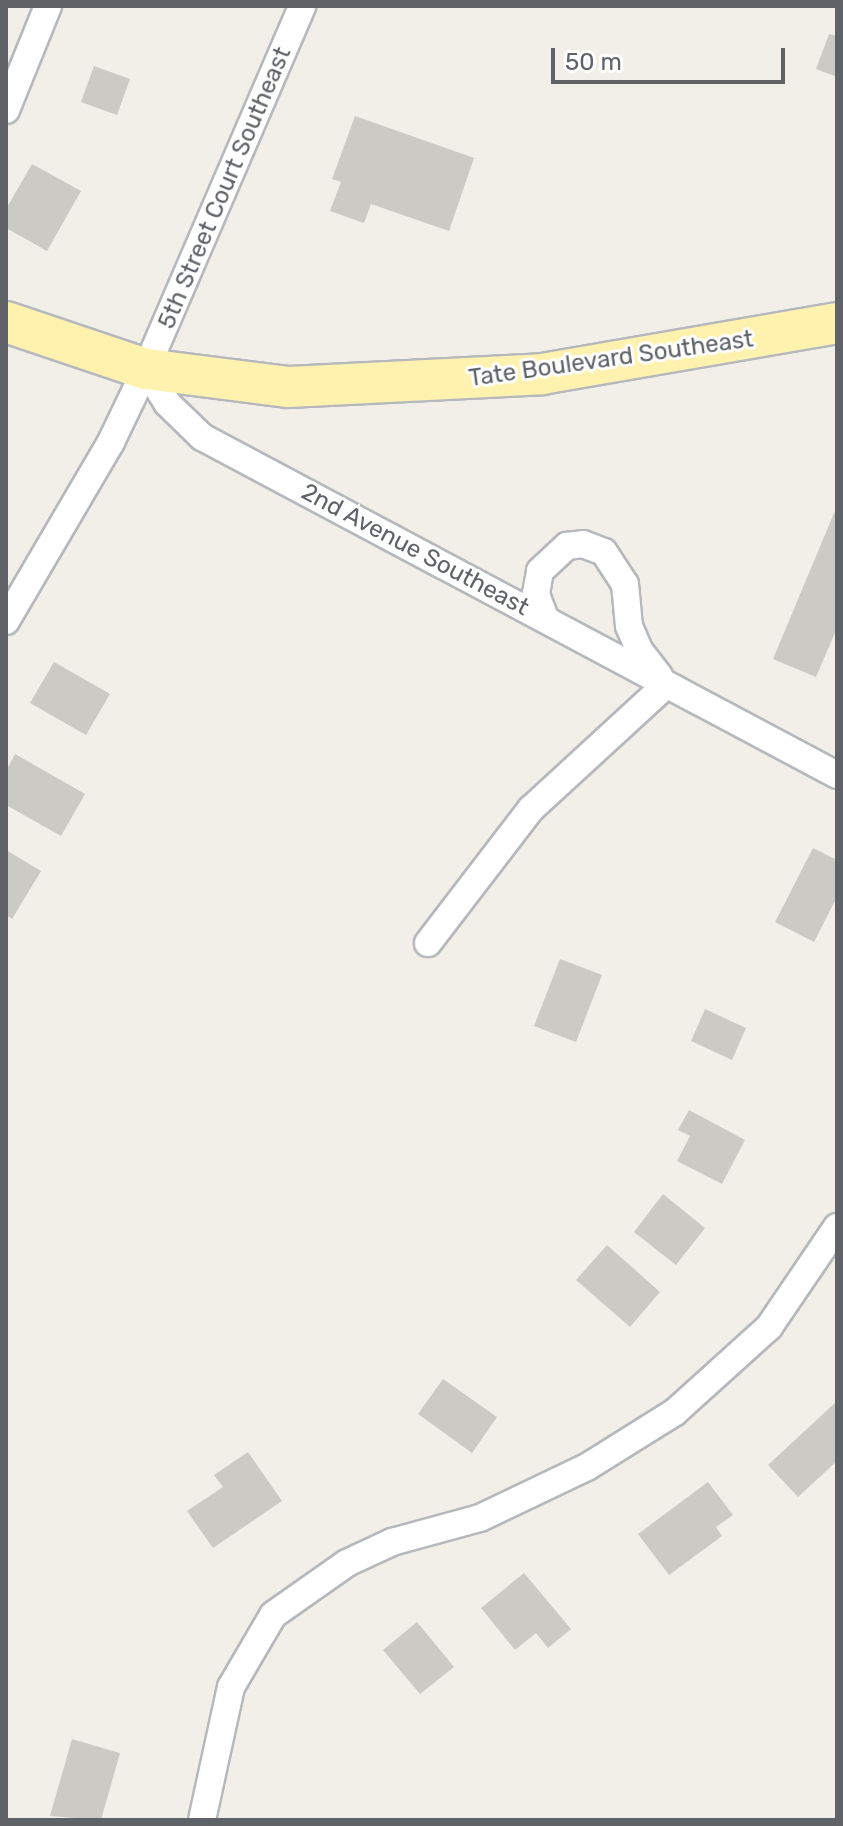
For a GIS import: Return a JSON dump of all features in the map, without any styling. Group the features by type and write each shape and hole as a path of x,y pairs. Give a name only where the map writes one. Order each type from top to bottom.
{"main road":[{"path":"6,322 146,369"},
{"name":"Tate Boulevard Southeast","path":"146,369 289,387 465,381 619,363 837,323"}],"street":[{"path":"6,110 48,6"},
{"name":"5th Street Court Southeast","path":"6,621 111,442 146,369 302,6"},
{"name":"2nd Avenue Southeast","path":"146,369 167,403 202,437 837,775"},
{"path":"428,943 531,809 666,685 639,650 629,626 625,584 604,552 583,544 567,546 540,571 536,594 545,618"},
{"path":"202,1820 231,1687 273,1615 347,1563 392,1542 480,1518 587,1467 675,1412 769,1327 837,1227"}],"building":[{"path":"829,34 837,36 837,77 816,69"},
{"path":"94,66 130,79 117,115 81,102"},
{"path":"355,116 474,158 449,231 371,204 364,223 330,211 341,182 332,179"},
{"path":"32,164 81,191 47,251 6,228 6,209"},
{"path":"837,506 837,628 816,677 773,659"},
{"path":"54,662 110,694 86,735 30,703"},
{"path":"15,754 85,794 61,836 6,805 6,771"},
{"path":"813,848 837,860 837,897 814,942 775,922"},
{"path":"6,850 41,871 12,919 6,915"},
{"path":"560,959 602,975 576,1042 534,1026"},
{"path":"705,1009 746,1028 732,1060 691,1041"},
{"path":"689,1110 745,1140 722,1184 677,1161 690,1136 678,1130"},
{"path":"663,1194 705,1228 676,1265 634,1232"},
{"path":"607,1245 660,1292 630,1327 576,1280"},
{"path":"443,1379 497,1417 472,1453 418,1414"},
{"path":"837,1401 837,1461 798,1497 768,1465"},
{"path":"248,1452 282,1501 213,1548 187,1511 223,1487 214,1475"},
{"path":"708,1482 733,1515 716,1527 722,1536 669,1575 638,1534"},
{"path":"524,1573 571,1629 548,1648 536,1633 515,1650 481,1608"},
{"path":"417,1622 454,1667 420,1694 383,1650"},
{"path":"72,1739 120,1753 101,1820 50,1816"}]}
